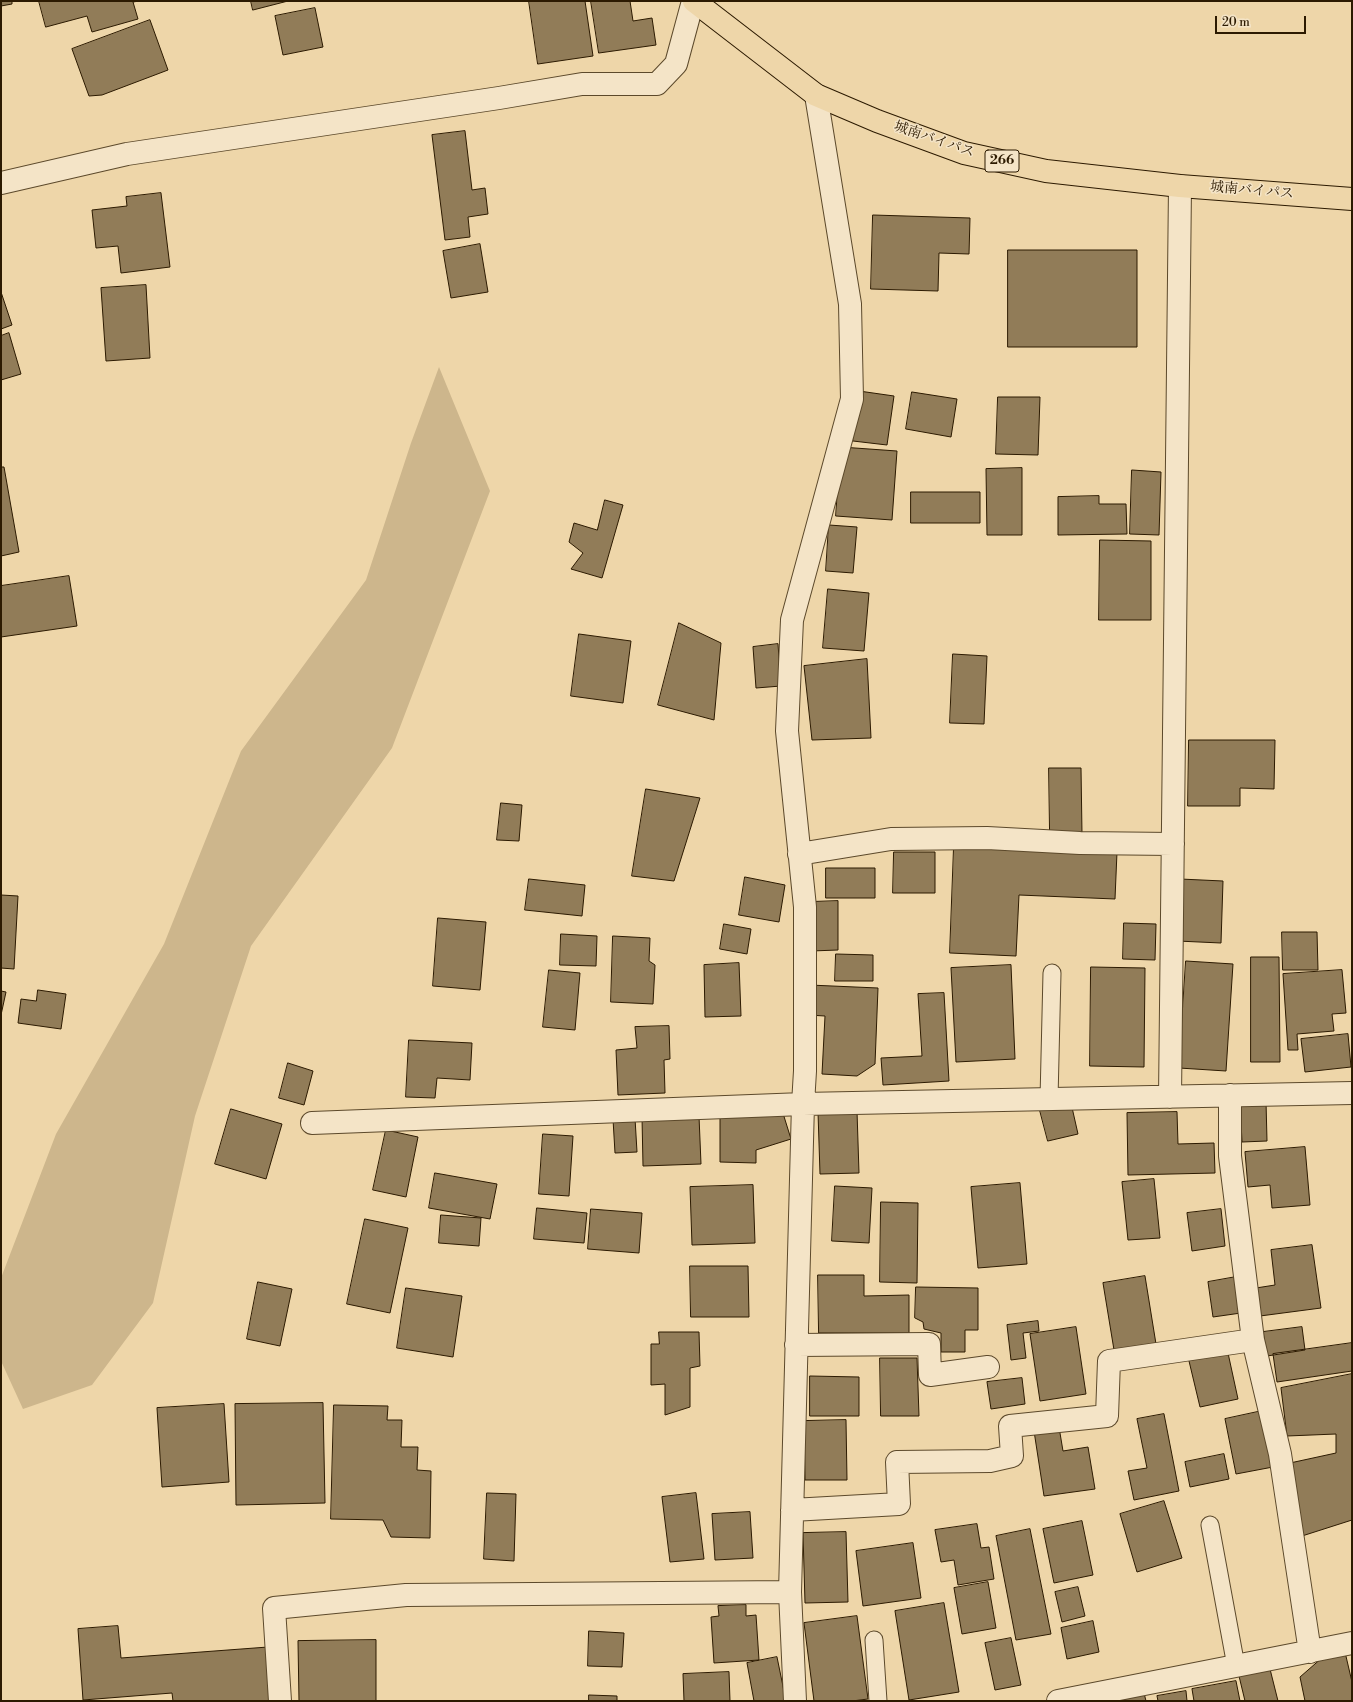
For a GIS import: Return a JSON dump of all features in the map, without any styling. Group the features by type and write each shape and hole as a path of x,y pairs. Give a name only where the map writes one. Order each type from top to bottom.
{"highway":[{"name":"城南バイパス","path":"694,1 816,94 877,121 964,153 1046,171 1180,186 1352,199"}],"street":[{"path":"1,183 127,154 582,84 657,84 676,64 694,1"},
{"path":"795,1701 790,1592 802,1104 805,1071 805,907 787,731 792,620 852,399 850,304 816,94"},
{"path":"1170,1097 1180,186"},
{"path":"799,854 891,839 987,838 1080,843 1173,844"},
{"path":"312,1123 802,1104 1352,1093"},
{"path":"1230,1095 1230,1156 1253,1340 1280,1454 1310,1652"},
{"path":"792,1510 899,1504 897,1462 990,1461 1012,1456 1010,1426 1107,1416 1109,1361 1253,1340"},
{"path":"796,1345 929,1344 930,1375 988,1367"},
{"path":"280,1701 274,1608 406,1595 790,1592"},
{"path":"1065,1700 1352,1643"}],"lane":[{"path":"1049,1099 1052,973"},
{"path":"1210,1525 1236,1666"},
{"path":"874,1640 878,1701"}],"shaded area":[{"path":"439,367 490,491 392,748 251,946 195,1116 153,1303 92,1385 23,1409 1,1361 1,1278 56,1134 164,944 241,751 366,580 411,443"}],"building":[{"path":"1,1 12,1 12,4 1,6"},
{"path":"39,1 139,1 133,2 138,19 92,32 87,16 46,27"},
{"path":"251,1 288,1 253,10"},
{"path":"529,1 585,1 593,56 538,64"},
{"path":"591,1 630,1 633,21 652,18 656,45 599,53"},
{"path":"315,8 323,47 283,55 275,16"},
{"path":"150,20 168,70 102,95 89,96 72,49"},
{"path":"465,131 472,190 485,188 488,214 468,217 470,237 445,240 432,135"},
{"path":"161,193 170,267 121,273 118,246 96,248 92,210 127,206 126,197"},
{"path":"873,215 970,218 969,254 939,253 938,291 871,289"},
{"path":"480,244 488,292 451,298 443,251"},
{"path":"1008,250 1137,250 1137,347 1008,347"},
{"path":"146,285 150,358 106,361 101,288"},
{"path":"1,292 12,325 1,329"},
{"path":"9,333 21,374 1,380 1,336"},
{"path":"859,391 894,396 887,445 853,441"},
{"path":"912,392 957,399 951,437 906,429"},
{"path":"998,397 1040,397 1038,455 996,454"},
{"path":"841,447 897,451 892,520 836,516"},
{"path":"1,467 4,467 19,552 1,556"},
{"path":"1022,468 1022,535 987,535 986,469"},
{"path":"1132,470 1161,472 1159,535 1130,534"},
{"path":"911,492 980,492 980,523 911,523"},
{"path":"1099,496 1099,504 1126,504 1127,534 1058,535 1058,497"},
{"path":"605,500 623,505 602,578 571,569 583,553 569,542 574,523 597,530"},
{"path":"829,525 857,527 853,573 826,571"},
{"path":"1100,540 1151,541 1151,620 1099,620"},
{"path":"69,576 77,626 1,637 1,586"},
{"path":"828,589 869,593 864,651 823,648"},
{"path":"679,623 721,643 714,720 658,705"},
{"path":"579,634 631,641 623,703 571,696"},
{"path":"778,644 781,686 756,688 753,647"},
{"path":"953,654 987,656 984,724 950,723"},
{"path":"867,659 871,738 812,740 804,666"},
{"path":"1189,740 1275,740 1274,789 1240,788 1240,806 1188,806"},
{"path":"1049,768 1081,768 1082,834 1050,834"},
{"path":"646,789 700,798 674,881 632,876"},
{"path":"501,803 522,805 519,841 497,840"},
{"path":"954,846 1117,852 1115,899 1019,895 1016,956 950,953"},
{"path":"894,852 935,852 935,893 893,893"},
{"path":"826,868 875,868 875,898 826,898"},
{"path":"745,877 785,885 779,922 739,915"},
{"path":"529,879 585,885 582,916 525,910"},
{"path":"1180,879 1223,881 1221,943 1177,941"},
{"path":"1,895 18,896 14,969 1,968"},
{"path":"838,901 838,950 811,951 811,902"},
{"path":"438,918 486,922 480,990 433,986"},
{"path":"1124,923 1156,924 1155,960 1123,959"},
{"path":"724,924 751,929 747,954 720,949"},
{"path":"1282,932 1317,932 1318,970 1283,970"},
{"path":"561,934 597,936 596,966 560,965"},
{"path":"613,936 650,938 649,961 655,965 653,1004 611,1002"},
{"path":"836,954 873,955 873,981 835,981"},
{"path":"1251,957 1279,957 1280,1062 1251,1062"},
{"path":"1186,961 1233,964 1226,1071 1179,1068"},
{"path":"739,963 741,1016 705,1017 704,965"},
{"path":"1011,965 1015,1059 956,1062 951,968"},
{"path":"1091,967 1145,968 1144,1067 1090,1066"},
{"path":"549,970 580,973 575,1030 543,1027"},
{"path":"1342,970 1346,1013 1332,1014 1334,1031 1297,1034 1298,1050 1288,1050 1283,974"},
{"path":"809,985 878,988 875,1064 857,1076 822,1074 825,1016 808,1015"},
{"path":"38,990 66,994 61,1029 18,1023 21,999 36,1001"},
{"path":"1,991 6,992 1,1015"},
{"path":"944,993 949,1081 883,1085 881,1058 922,1056 918,994"},
{"path":"669,1026 670,1059 664,1060 665,1093 618,1095 616,1050 637,1048 635,1027"},
{"path":"1348,1034 1351,1067 1305,1072 1301,1039"},
{"path":"409,1040 472,1043 470,1080 437,1078 435,1098 406,1097"},
{"path":"288,1063 313,1071 304,1105 279,1098"},
{"path":"1037,1099 1071,1103 1078,1134 1048,1141"},
{"path":"1266,1101 1267,1141 1242,1142 1240,1102"},
{"path":"231,1109 282,1124 266,1179 215,1164"},
{"path":"782,1110 791,1139 756,1150 756,1163 720,1162 720,1113"},
{"path":"857,1111 859,1173 820,1174 818,1112"},
{"path":"1177,1112 1178,1144 1214,1143 1215,1173 1128,1175 1127,1113"},
{"path":"699,1116 701,1164 643,1166 642,1117"},
{"path":"635,1118 637,1152 615,1153 613,1119"},
{"path":"386,1130 418,1137 406,1197 373,1190"},
{"path":"543,1134 573,1136 569,1196 539,1194"},
{"path":"1305,1147 1310,1205 1272,1208 1270,1185 1248,1187 1245,1152"},
{"path":"435,1173 497,1184 490,1219 429,1208"},
{"path":"1154,1179 1160,1238 1128,1240 1122,1182"},
{"path":"1020,1183 1027,1264 978,1268 971,1187"},
{"path":"753,1185 755,1243 692,1245 690,1187"},
{"path":"835,1186 872,1188 869,1243 832,1241"},
{"path":"881,1202 918,1203 917,1283 880,1282"},
{"path":"537,1208 587,1213 584,1243 534,1239"},
{"path":"591,1209 642,1213 639,1253 588,1249"},
{"path":"1221,1209 1225,1246 1192,1251 1187,1213"},
{"path":"441,1215 481,1218 479,1246 439,1243"},
{"path":"365,1219 408,1228 390,1313 347,1304"},
{"path":"1312,1245 1321,1308 1260,1316 1256,1288 1275,1285 1271,1250"},
{"path":"690,1266 748,1266 749,1317 691,1317"},
{"path":"818,1275 864,1275 864,1296 909,1295 909,1333 819,1333"},
{"path":"1145,1276 1156,1344 1114,1350 1103,1283"},
{"path":"1236,1277 1241,1313 1213,1317 1208,1282"},
{"path":"258,1282 292,1289 280,1346 247,1339"},
{"path":"916,1287 978,1288 978,1330 965,1330 965,1352 941,1352 941,1333 924,1329 923,1322 915,1318"},
{"path":"406,1288 462,1296 453,1357 397,1348"},
{"path":"1038,1321 1039,1331 1023,1333 1026,1358 1011,1360 1007,1325"},
{"path":"1076,1327 1086,1394 1040,1401 1030,1334"},
{"path":"1302,1327 1305,1350 1267,1356 1263,1332"},
{"path":"659,1332 699,1332 700,1366 690,1368 690,1407 665,1415 665,1384 651,1385 651,1344 659,1344"},
{"path":"1352,1343 1352,1371 1277,1382 1273,1354"},
{"path":"1228,1353 1238,1399 1200,1407 1189,1361"},
{"path":"880,1358 917,1358 919,1416 881,1416"},
{"path":"1352,1374 1352,1520 1302,1536 1290,1463 1336,1453 1336,1434 1287,1436 1281,1388"},
{"path":"810,1376 859,1377 859,1416 810,1416"},
{"path":"1022,1378 1025,1404 991,1409 987,1382"},
{"path":"323,1403 325,1503 236,1505 235,1404"},
{"path":"224,1404 229,1482 162,1487 157,1408"},
{"path":"334,1405 388,1406 387,1420 402,1420 401,1447 418,1447 417,1470 431,1471 430,1538 391,1537 383,1520 331,1519"},
{"path":"1262,1411 1273,1467 1236,1474 1225,1419"},
{"path":"1164,1414 1179,1491 1134,1500 1128,1471 1147,1468 1137,1419"},
{"path":"846,1420 847,1480 805,1480 804,1421"},
{"path":"1059,1427 1063,1451 1088,1447 1095,1489 1044,1496 1034,1431"},
{"path":"1224,1454 1229,1479 1190,1487 1185,1462"},
{"path":"487,1493 516,1494 514,1561 484,1559"},
{"path":"696,1493 704,1559 670,1562 662,1497"},
{"path":"1164,1501 1182,1558 1137,1572 1120,1514"},
{"path":"750,1512 753,1558 715,1560 712,1514"},
{"path":"1082,1521 1093,1575 1054,1583 1043,1529"},
{"path":"977,1524 981,1548 989,1547 994,1579 958,1585 954,1560 941,1562 935,1530"},
{"path":"1030,1529 1051,1634 1016,1640 996,1536"},
{"path":"846,1532 848,1602 805,1603 803,1533"},
{"path":"913,1543 921,1598 863,1606 856,1551"},
{"path":"988,1582 996,1628 962,1634 954,1588"},
{"path":"1078,1587 1085,1616 1062,1622 1055,1592"},
{"path":"944,1603 959,1692 909,1700 895,1611"},
{"path":"746,1605 746,1616 756,1615 759,1660 714,1663 711,1617 719,1616 718,1606"},
{"path":"857,1616 868,1699 852,1701 814,1701 804,1623"},
{"path":"1093,1621 1099,1652 1067,1659 1061,1628"},
{"path":"118,1626 121,1658 268,1647 272,1701 173,1701 172,1693 83,1700 78,1629"},
{"path":"589,1631 624,1633 622,1667 588,1666"},
{"path":"1011,1638 1021,1685 995,1690 985,1643"},
{"path":"376,1640 376,1701 299,1701 298,1641"},
{"path":"1345,1652 1352,1682 1352,1701 1305,1701 1300,1677 1323,1657"},
{"path":"777,1657 786,1701 754,1701 747,1663"},
{"path":"1270,1669 1278,1701 1245,1701 1239,1676"},
{"path":"729,1672 730,1701 684,1701 683,1674"},
{"path":"1236,1681 1240,1701 1194,1701 1192,1689"},
{"path":"1186,1691 1187,1701 1158,1701 1157,1696"},
{"path":"1144,1693 1146,1701 1123,1701 1122,1698"},
{"path":"589,1695 617,1696 617,1701 589,1701"}]}
